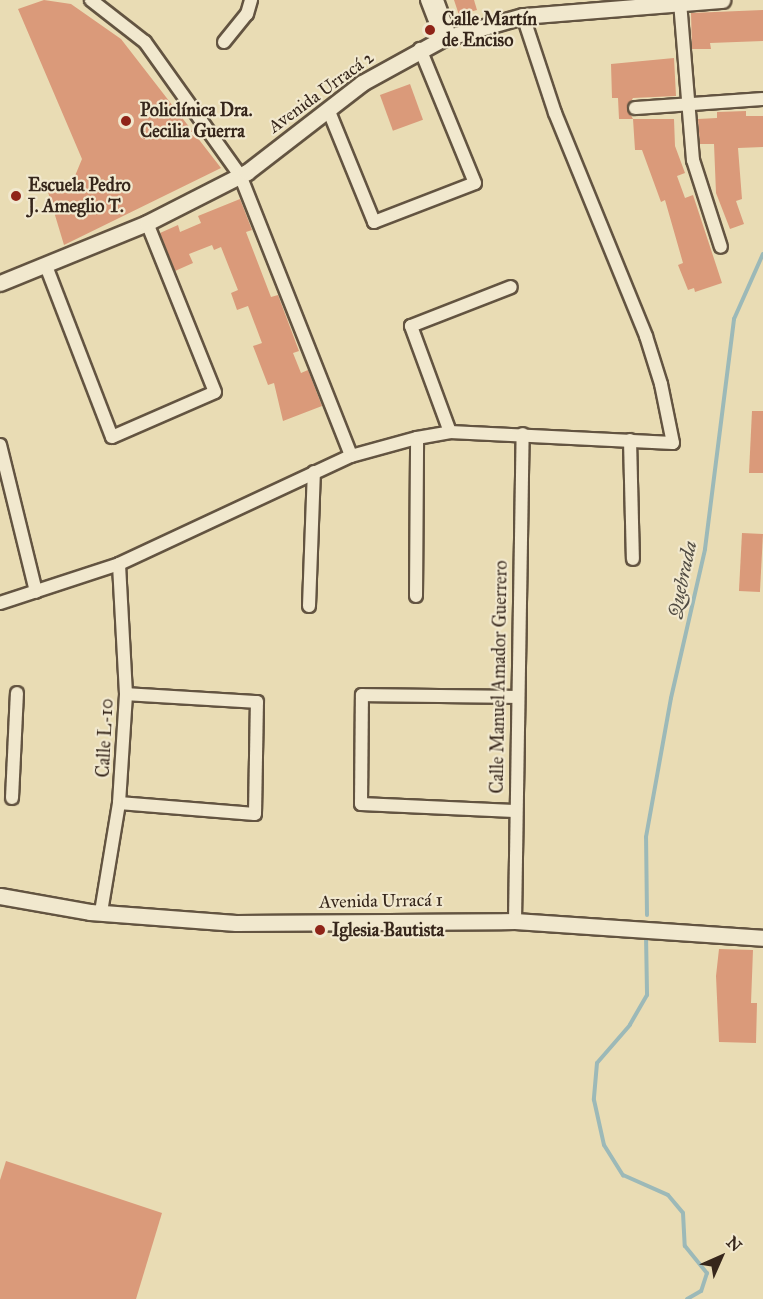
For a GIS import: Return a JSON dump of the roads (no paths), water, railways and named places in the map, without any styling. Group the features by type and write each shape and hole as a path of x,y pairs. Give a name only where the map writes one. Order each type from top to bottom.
{"street":[{"path":"91,0 145,42 240,175 351,456"},
{"path":"224,42 247,14 251,0"},
{"path":"427,0 446,38"},
{"path":"437,0 446,38"},
{"name":"Avenida Urracá 2","path":"0,283 147,223 240,175 362,83 446,38 522,16 722,0"},
{"path":"680,2 686,103 693,160 721,247"},
{"path":"0,603 119,564 351,456 417,438 450,432 673,442 661,384 619,261 555,113 522,16"},
{"path":"328,109 374,222 475,183 420,50"},
{"path":"635,108 763,99"},
{"path":"46,266 112,438 215,392 147,223"},
{"path":"450,432 411,326 511,287"},
{"name":"Calle Manuel Amador Guerrero","path":"515,921 514,811 523,434"},
{"path":"416,596 417,438"},
{"path":"630,440 633,559"},
{"path":"0,445 36,592"},
{"path":"309,606 314,472"},
{"name":"Calle L-10","path":"101,912 119,803 126,694 119,564"},
{"path":"12,798 7,744 17,693"},
{"path":"119,803 255,814 257,702 126,694"},
{"path":"514,811 361,804 362,695 517,697"},
{"name":"Avenida Urracá 1","path":"0,896 101,912 236,922 515,921 763,938"}],"waterway":[{"name":"Quebrada","path":"647,915 646,837 671,698 705,549 734,319 763,254"},
{"name":"Quebrada","path":"646,935 647,995 630,1025 597,1063 594,1100 604,1145 623,1175 668,1195 683,1213 685,1246 707,1273 701,1291 687,1299"}],"place":[{"name":"Calle Martín de Enciso","path":"430,30"},
{"name":"Policlínica Dra. Cecilia Guerra","path":"126,121"},
{"name":"Escuela Pedro J. Ameglio T.","path":"16,196"},
{"name":"Iglesia Bautista","path":"320,930"}]}
